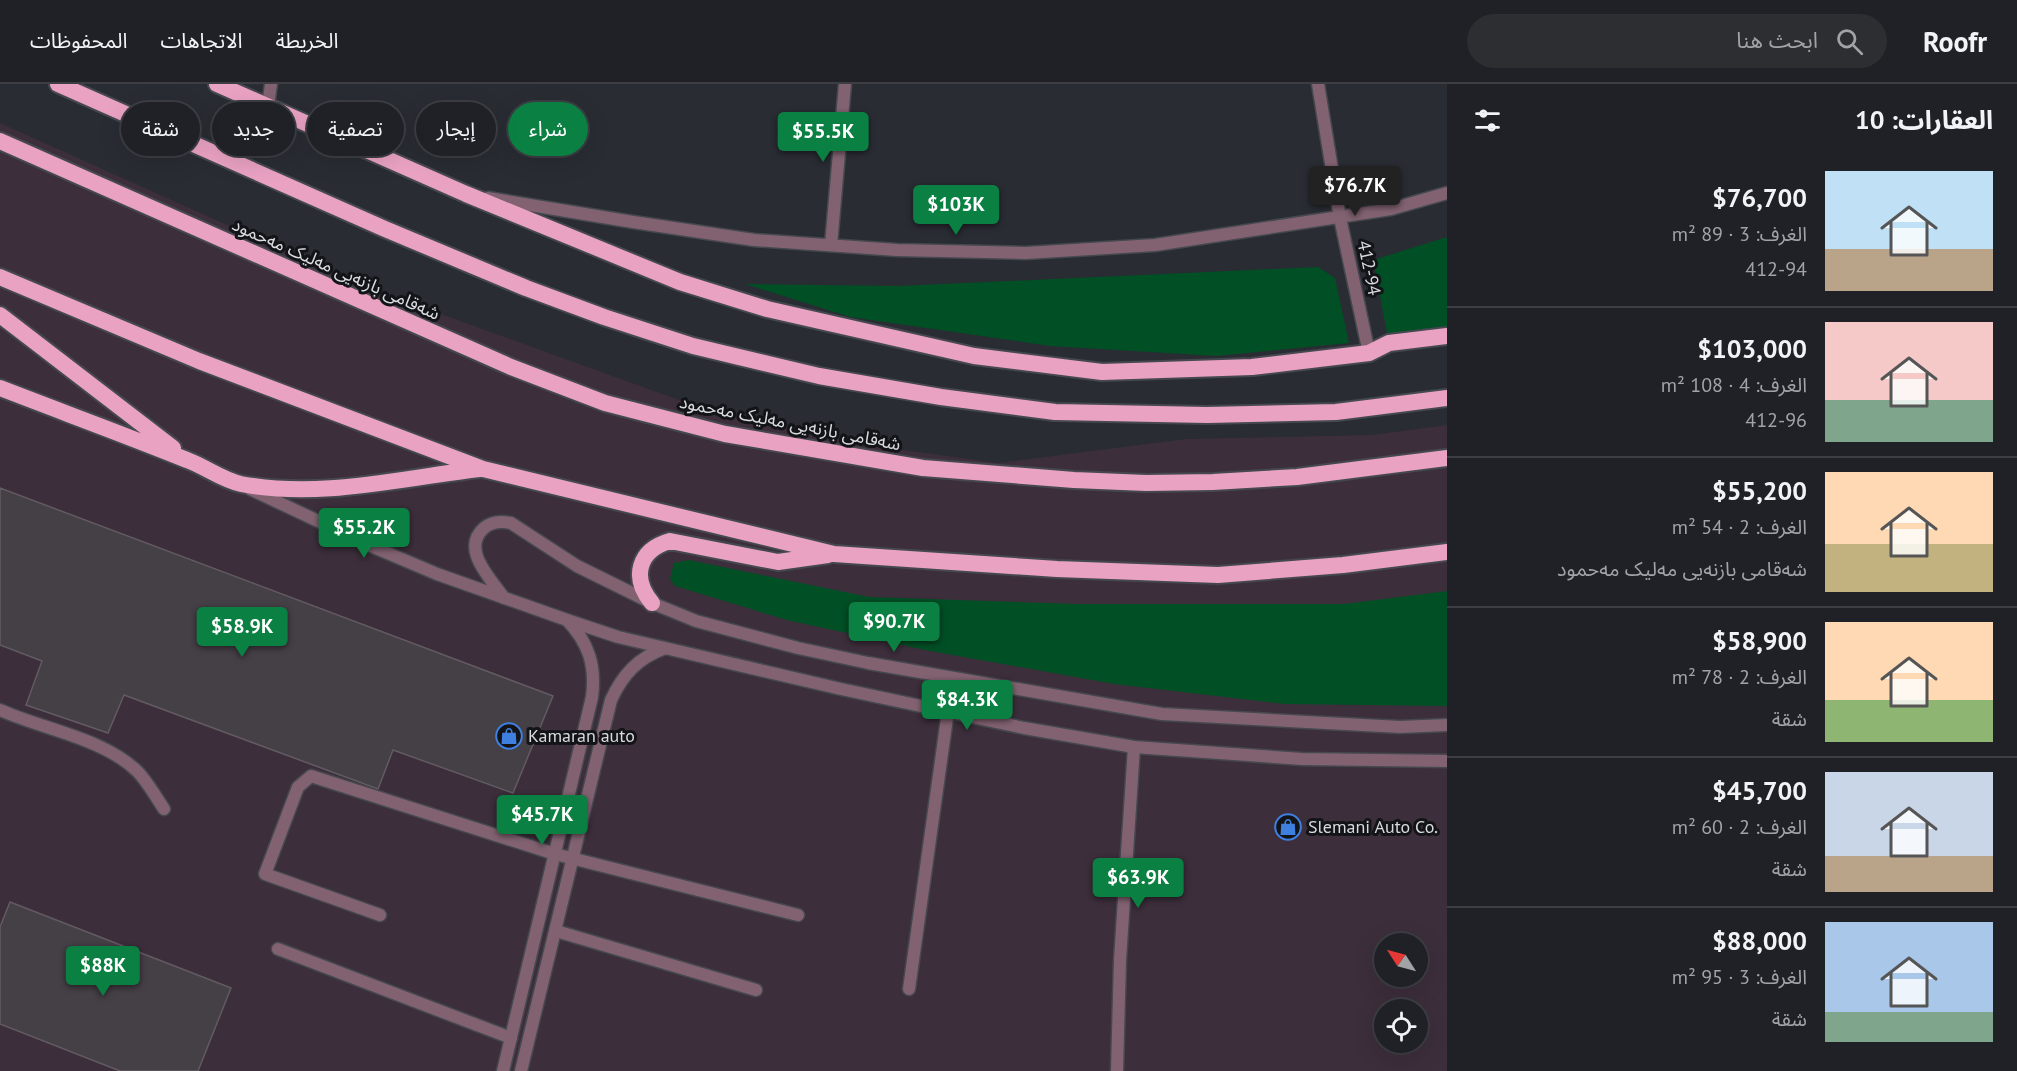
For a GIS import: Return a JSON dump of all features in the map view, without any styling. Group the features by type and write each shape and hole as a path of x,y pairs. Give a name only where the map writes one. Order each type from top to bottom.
{"highway":[{"path":"58,84 385,229 526,288 693,346 819,376 941,397 1054,412 1207,415 1336,412 1447,398"},
{"path":"216,84 259,102"},
{"path":"295,118 466,194 680,282 767,309 974,356 1102,372 1252,367 1368,353 1389,344 1447,336"},
{"name":"شەقامی بازنەیی مەلیک مەحمود","path":"0,141 511,367 605,403 725,434 923,468 1015,476 1136,482 1213,482 1297,477 1447,458"},
{"path":"0,277 199,361 483,469 834,554 1057,569 1218,575 1343,566 1447,552"},
{"path":"0,315 190,461"},
{"path":"0,388 190,461 238,483 281,488 324,489 365,486 399,479 483,469"},
{"path":"652,603 641,587 641,568 651,550 670,541 778,562 807,560 834,554"}],"street":[{"path":"269,102 271,84"},
{"path":"831,245 845,84"},
{"name":"412-94","path":"1318,84 1340,218 1368,353"},
{"path":"466,194 754,240 897,250 1026,253 1155,245 1340,218 1391,209 1447,194"},
{"path":"238,483 371,546 437,574 618,637 665,648 1024,728 1134,747 1302,759 1447,761"},
{"path":"504,598 478,559 475,550 475,540 480,532 487,525 503,522 511,524 578,566 652,603 696,621 868,663 1162,714 1400,727 1447,725"},
{"path":"503,1071 594,684 588,650 577,630 567,620"},
{"path":"521,1071 611,700 617,686 632,668 651,654 665,648"},
{"path":"0,710 115,755 137,771 164,809"},
{"path":"909,989 948,711"},
{"path":"1117,1071 1120,960 1134,747"},
{"path":"380,915 265,874 298,787 311,776 555,854 798,915"},
{"path":"556,931 756,990"},
{"path":"278,949 511,1038"}],"shaded area":[{"path":"0,123 361,285 679,400 859,444 998,463 1186,439 1372,435 1447,425 1447,1071 0,1071"}],"green space":[{"path":"1447,237 1447,330 1389,343 1373,260"},
{"path":"1318,267 1335,278 1349,343 1217,356 1050,346 850,317 745,284 898,286"},
{"path":"689,560 869,597 1077,604 1344,604 1447,591 1447,706 1284,704 1114,684 925,650 787,620 675,586 670,579 674,563"}],"building":[{"path":"0,488 553,696 513,793 393,750 378,789 124,695 108,733 26,705 42,661 0,645"},
{"path":"10,902 231,988 198,1071 120,1071 0,1024 0,927"}],"place":[{"name":"Kamaran auto","path":"509,736"},
{"name":"Slemani Auto Co.","path":"1288,827"}]}
